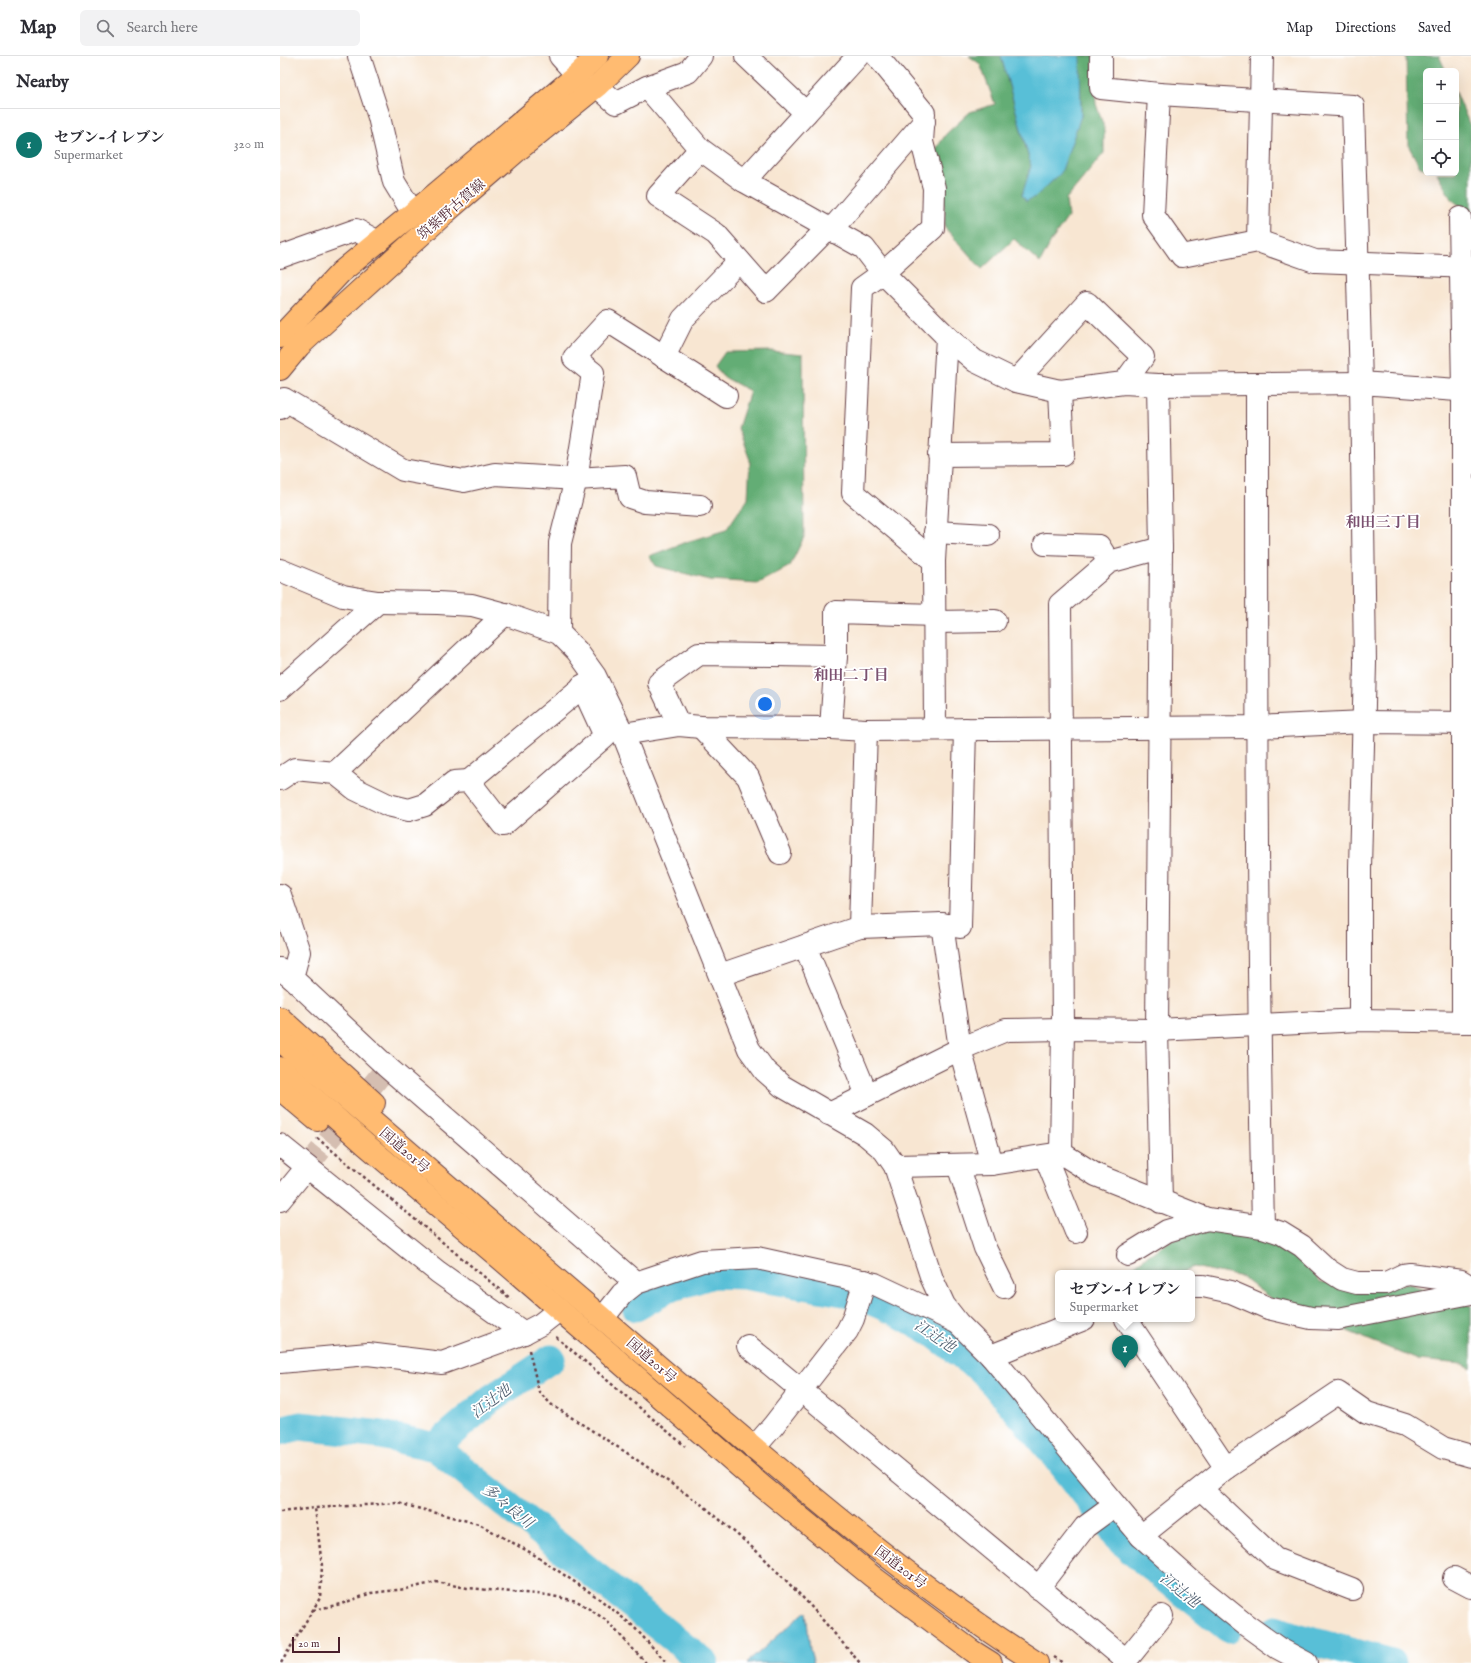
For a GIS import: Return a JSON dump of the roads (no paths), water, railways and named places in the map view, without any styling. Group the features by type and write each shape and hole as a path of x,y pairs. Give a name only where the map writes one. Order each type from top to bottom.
{"main road":[{"name":"筑紫野古賀線","path":"280,337 341,272 413,214 577,75 597,56"},
{"name":"筑紫野古賀線","path":"280,369 299,346 445,213 518,150 597,86 628,56"},
{"path":"280,1018 464,1184 529,1256"},
{"name":"国道201号","path":"280,1040 454,1192 754,1448 891,1561 988,1632 1037,1663"},
{"name":"国道201号","path":"280,1068 365,1144 501,1259 769,1492 874,1577 972,1651 991,1663"},
{"path":"280,1089 455,1237 501,1259"}],"street":[{"path":"359,56 379,117 394,182 413,214"},
{"path":"560,56 577,75"},
{"path":"597,86 616,103 647,87 688,72 700,56"},
{"path":"746,56 806,113"},
{"path":"744,181 858,56"},
{"path":"877,56 924,113 922,142 934,188 934,228 883,273 862,288 853,493 934,561"},
{"path":"1258,241 1262,56"},
{"path":"1101,57 1101,88 1159,94 1261,99 1353,106 1361,383 1365,649 1360,868 1360,1020"},
{"path":"647,87 700,149 744,181 864,248 883,273 948,337 975,361 1016,381 1060,391 1124,383 1158,385 1361,383 1467,390"},
{"path":"1159,94 1153,215 1182,256 1258,241 1315,261 1467,266"},
{"path":"700,149 658,196 716,234 766,291 829,229 924,122"},
{"path":"829,1114 960,1049 1006,1030 1157,1030 1360,1020 1467,1022 1467,266 1460,218"},
{"path":"280,257 356,230 378,242"},
{"path":"664,357 683,319 739,261"},
{"path":"1016,381 1087,303 1143,357 1124,383"},
{"path":"558,633 560,543 576,479 593,373 574,358 608,321 726,396"},
{"path":"935,728 934,561 939,455 948,337"},
{"path":"1257,384 1256,727 1258,1025 1263,1226"},
{"path":"1158,385 1161,548 1158,728 1157,1030 1161,1202"},
{"path":"939,455 1063,454 1060,391"},
{"path":"282,403 308,413 403,470 464,481 495,474 576,479 625,476 630,497 645,502 700,506"},
{"path":"935,532 988,535"},
{"path":"1045,544 1099,546 1109,562"},
{"path":"1076,1232 1053,1155 1063,1029 1060,604 1109,562 1161,548"},
{"path":"280,570 343,596 378,602 472,605 505,614 558,633 577,652 589,681 605,736 502,826 469,781"},
{"path":"280,689 378,602"},
{"path":"831,728 836,656 836,612 935,619 995,621"},
{"path":"335,773 505,614"},
{"path":"679,725 660,683 699,654 836,656"},
{"path":"589,681 623,734 749,1049 765,1071 782,1086 865,1134 884,1150 895,1166 932,1279 944,1305 958,1323 991,1356 1141,1536 1189,1579 1246,1625 1278,1648 1306,1663"},
{"path":"280,779 295,769 335,773 355,789 388,805 409,810 425,805 454,782 469,781 589,681"},
{"path":"623,734 679,725 701,727 831,728 866,730 935,728 1060,729 1256,727 1364,722 1467,724"},
{"path":"701,727 748,777 780,853"},
{"path":"720,975 860,926 942,924 960,927 965,729"},
{"path":"860,926 866,730"},
{"path":"280,895 299,952 286,974 387,1067 636,1283"},
{"path":"942,924 960,1049 992,1164"},
{"path":"805,946 867,1096"},
{"path":"280,1145 438,1272 533,1329"},
{"path":"895,1166 992,1164 1053,1155 1096,1175 1207,1219 1263,1226 1281,1232 1302,1246 1328,1270 1342,1279 1357,1283 1386,1283 1402,1275 1410,1274 1461,1280 1471,1287"},
{"path":"958,1165 985,1248 1004,1287"},
{"path":"280,1200 307,1168"},
{"path":"1128,1255 1167,1231 1207,1219"},
{"path":"603,1318 622,1294 636,1283 702,1260 757,1258 875,1284 958,1323"},
{"path":"754,1448 847,1330 853,1319 865,1281"},
{"path":"1195,1286 1203,1286 1231,1292 1268,1308 1311,1318 1338,1319 1471,1293"},
{"path":"280,1362 368,1354 442,1363 533,1329 559,1310"},
{"path":"991,1356 1076,1322"},
{"path":"1128,1322 1226,1468"},
{"path":"748,1346 1125,1662 1162,1616"},
{"path":"1141,1536 1226,1468 1338,1393 1367,1413 1405,1425 1442,1448 1471,1456"},
{"path":"1201,1489 1275,1559 1352,1589"},
{"path":"1038,1588 1085,1527 1115,1505"}],"water":[{"path":"1001,56 1080,56 1081,116 1061,173 1035,197 1026,201 1022,195 1031,166"},
{"path":"806,1611 810,1650 814,1663 747,1663"}],"waterway":[{"name":"江辻池","path":"670,1288 713,1274 743,1275 855,1294 895,1311 931,1331 984,1372 1056,1456 1122,1542"},
{"name":"江辻池","path":"636,1307 659,1294"},
{"name":"江辻池","path":"435,1447 492,1398 551,1359"},
{"name":"多々良川","path":"280,1431 300,1426 382,1435 435,1447 704,1663"},
{"name":"江辻池","path":"1133,1552 1228,1628"},
{"name":"江辻池","path":"1276,1630 1296,1637 1392,1663"}],"tunnel":[{"path":"307,1167 387,1067"}],"place":[{"name":"セブン-イレブン","path":"1125,1368"}],"district":[{"name":"和田三丁目","path":"1383,522"},
{"name":"和田二丁目","path":"851,675"}]}
